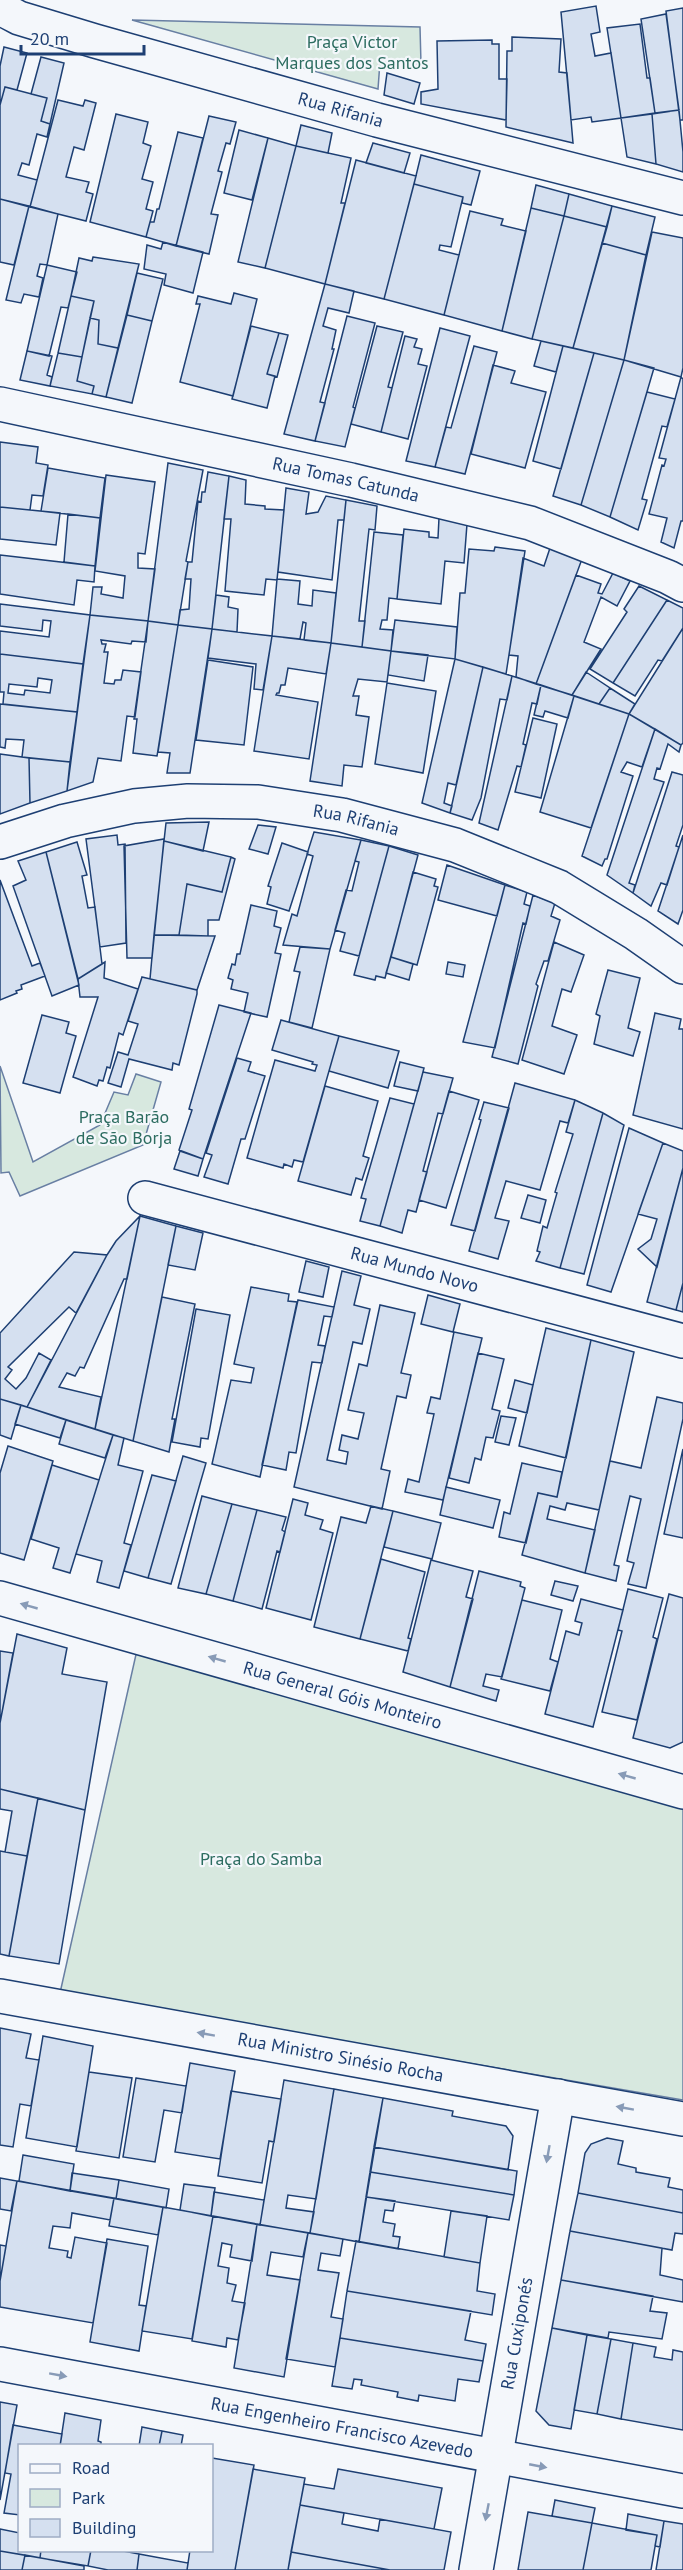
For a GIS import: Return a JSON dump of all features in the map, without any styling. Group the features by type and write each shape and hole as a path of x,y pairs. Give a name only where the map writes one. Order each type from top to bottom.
{"street":[{"name":"Rua Rifania","path":"0,8 19,18 94,41 377,120 683,198"},
{"name":"Rua Tomas Catunda","path":"0,404 351,480 530,523 683,585"},
{"name":"Rua Rifania","path":"0,842 64,821 134,806 188,801 258,802 342,816 455,846 559,887 636,934 683,967"},
{"name":"Rua Mundo Novo","path":"145,1198 683,1341"},
{"name":"Rua General Góis Monteiro","path":"0,1598 683,1792"},
{"name":"Rua Ministro Sinésio Rocha","path":"0,1996 683,2119"},
{"name":"Rua Cuxiponés","path":"476,2570 558,2096"},
{"name":"Rua Engenheiro Francisco Azevedo","path":"0,2364 683,2491"}],"green space":[{"name":"Praça Victor Marques dos Santos","path":"132,20 420,27 421,64 380,62 378,89"},
{"name":"Praça Barão de São Borja","path":"0,1066 33,1162 100,1125 114,1092 128,1095 136,1074 161,1082 143,1145 20,1196 9,1172 1,1173"},
{"name":"Praça do Samba","path":"137,1650 683,1809 683,2100 60,1993"}],"building":[{"path":"596,6 600,32 591,34 595,56 611,53 621,118 592,122 591,117 571,120 561,12"},
{"path":"683,8 683,120 680,120 666,11"},
{"path":"666,14 679,110 655,113 641,19"},
{"path":"640,24 647,78 650,78 655,113 621,118 607,28"},
{"path":"512,37 561,39 559,72 567,73 573,143 506,127 507,51 512,51"},
{"path":"492,40 492,44 499,44 499,79 507,79 506,120 421,104 421,92 438,89 437,41"},
{"path":"4,47 27,53 17,90 5,87 0,105 0,66"},
{"path":"41,57 64,63 50,124 41,121 47,98 31,94"},
{"path":"387,73 420,83 414,104 384,95"},
{"path":"5,87 47,98 41,121 50,124 47,137 37,134 29,165 22,163 18,175 37,180 30,207 0,199 0,105"},
{"path":"58,100 83,106 85,100 96,103 84,150 74,147 66,177 89,182 86,192 93,194 86,221 30,207"},
{"path":"679,110 683,172 656,164 652,114"},
{"path":"116,114 148,122 143,143 151,146 142,179 153,182 146,209 153,211 146,237 90,222"},
{"path":"652,114 656,164 627,157 621,118"},
{"path":"209,116 236,122 230,144 226,143 218,171 222,172 211,214 218,215 209,254 176,246"},
{"path":"301,125 332,133 328,153 296,146"},
{"path":"239,130 268,138 252,200 224,193"},
{"path":"178,132 203,138 176,246 146,237 150,222 154,222 157,209 159,209"},
{"path":"268,138 296,146 265,268 238,262"},
{"path":"373,143 410,153 404,173 366,163"},
{"path":"296,146 351,158 341,203 345,203 325,284 265,268"},
{"path":"421,155 480,171 471,205 462,203 463,197 414,184"},
{"path":"356,160 416,176 384,299 325,284"},
{"path":"414,184 463,197 451,247 440,245 439,250 459,255 444,315 384,299"},
{"path":"536,185 569,194 564,216 531,208"},
{"path":"569,194 612,206 607,227 564,216"},
{"path":"0,199 29,206 14,265 0,262"},
{"path":"29,206 58,214 47,265 40,264 37,276 43,278 39,297 24,294 21,303 6,300"},
{"path":"612,206 655,217 646,255 602,243"},
{"path":"531,208 564,216 532,339 502,331"},
{"path":"470,211 503,219 501,225 526,231 502,331 444,315"},
{"path":"564,216 607,227 573,348 532,339"},
{"path":"652,232 683,238 683,368 681,377 624,360"},
{"path":"163,242 203,252 193,293 164,285 166,274 144,269 147,245 161,249"},
{"path":"602,243 646,255 624,360 573,348"},
{"path":"93,257 139,264 118,348 98,344 99,320 90,318 94,301 71,296 79,258 92,261"},
{"path":"47,265 77,272 68,308 61,307 49,356 27,351"},
{"path":"137,273 163,279 152,321 127,315"},
{"path":"325,284 354,291 349,313 328,308 323,326 336,330 332,349 334,349 320,402 325,403 315,441 284,434"},
{"path":"234,293 257,299 233,396 180,382 200,304 196,304 198,296 231,304"},
{"path":"71,296 94,301 82,357 58,353"},
{"path":"127,315 152,321 132,403 106,397"},
{"path":"347,316 375,323 345,447 315,441"},
{"path":"90,318 99,320 98,344 118,348 106,397 92,394 94,386 77,381"},
{"path":"251,326 279,333 267,374 275,376 267,408 232,399"},
{"path":"377,326 403,332 388,387 392,388 381,432 351,424"},
{"path":"440,328 470,336 435,467 406,461"},
{"path":"279,333 288,335 277,377 267,374"},
{"path":"405,336 417,339 414,347 422,349 418,364 427,366 408,439 381,432"},
{"path":"541,341 563,346 556,372 534,366"},
{"path":"474,346 497,352 465,474 435,467 446,427 451,428"},
{"path":"563,346 594,353 561,469 533,461"},
{"path":"27,351 52,356 47,375 52,377 50,386 20,380"},
{"path":"58,353 82,357 77,381 94,386 92,394 50,386"},
{"path":"594,353 624,360 581,505 553,496"},
{"path":"624,360 654,368 610,517 581,505"},
{"path":"493,365 515,371 511,383 546,392 525,468 471,454"},
{"path":"681,377 683,379 683,521 681,521 674,548 661,542 667,518 649,514 662,465 664,466 666,459 659,458"},
{"path":"647,392 675,399 667,427 662,426 642,499 647,500 638,530 610,517"},
{"path":"0,442 38,447 36,463 48,465 43,496 32,495 30,510 0,507"},
{"path":"168,463 203,470 186,561 188,562 178,625 148,621"},
{"path":"48,468 105,478 100,518 41,511"},
{"path":"208,472 229,476 212,629 178,625 180,610 189,609 191,579 185,579 188,562 192,562 198,501 201,502 202,492 205,492"},
{"path":"106,475 155,482 145,554 138,553 138,568 155,569 148,621 90,615 93,587 102,587 101,594 123,598 125,576 95,571"},
{"path":"229,476 246,480 245,504 265,506 265,509 284,510 277,580 266,579 264,595 225,591 231,519 224,519"},
{"path":"286,488 309,492 306,514 318,512 326,496 346,500 344,520 338,520 332,580 278,572"},
{"path":"346,500 377,506 375,530 369,529 359,621 365,621 362,647 331,643"},
{"path":"0,507 60,513 56,545 0,539"},
{"path":"68,514 100,518 95,566 64,562"},
{"path":"439,518 467,524 464,563 445,561 441,604 397,599 404,529 429,532 429,537 438,538"},
{"path":"374,532 403,535 397,599 389,598 387,620 382,620 380,629 393,630 391,651 362,647"},
{"path":"551,545 582,559 536,684 516,677 518,656 509,655 523,558 544,566"},
{"path":"495,547 525,551 506,674 455,659 460,593 465,593 469,549 494,551"},
{"path":"0,555 95,566 94,582 77,580 74,605 0,594"},
{"path":"613,573 630,581 617,606 601,597 584,642 601,649 572,695 536,684 576,575 601,584 598,593 602,594"},
{"path":"277,579 300,581 298,604 312,606 313,590 336,593 331,643 304,640 306,623 303,622 300,639 272,636"},
{"path":"639,586 667,600 613,683 590,669 627,612 624,609"},
{"path":"216,595 229,597 228,607 238,609 237,632 212,629"},
{"path":"667,600 683,608 683,628 662,661 658,660 635,696 613,683"},
{"path":"0,604 90,615 83,664 0,654 0,631 49,637 51,621 43,620 42,631 0,626"},
{"path":"90,615 148,621 146,642 132,641 131,644 101,640 102,644 106,644 104,652 108,652 104,683 114,684 115,680 121,680 123,670 141,672 135,717 127,716 121,761 98,758 93,782 67,791"},
{"path":"395,620 457,627 455,659 391,651"},
{"path":"148,621 178,625 157,756 133,753 137,719 134,719"},
{"path":"178,625 212,629 190,773 167,773 170,753 158,752"},
{"path":"683,628 683,743 681,745 629,714"},
{"path":"212,629 272,636 263,690 254,689 256,664 208,658"},
{"path":"272,636 331,643 326,674 288,668 285,685 281,685 276,695 318,702 309,759 254,751"},
{"path":"331,643 391,651 387,682 358,679 353,696 359,696 356,715 369,717 362,767 344,765 342,786 310,781"},
{"path":"391,651 428,655 424,681 388,675"},
{"path":"0,654 83,664 77,712 3,704 4,692 0,692","holes":["38,678 52,680 50,693 25,690 24,695 8,693 9,684 37,687"]},
{"path":"455,659 483,667 456,785 448,783 444,803 452,806 450,813 422,803"},
{"path":"208,660 253,667 244,745 196,740"},
{"path":"483,667 512,676 507,700 500,699 481,798 472,820 450,813"},
{"path":"586,672 610,688 599,704 572,695"},
{"path":"512,676 541,685 537,704 532,703 523,744 526,745 521,767 517,766 498,830 479,823"},
{"path":"387,683 436,691 423,773 375,764"},
{"path":"541,685 574,696 568,718 545,711 543,717 534,715"},
{"path":"610,688 635,704 629,714 599,704"},
{"path":"574,696 629,714 591,828 540,812"},
{"path":"0,704 77,712 70,762 22,757 24,740 6,739 5,748 0,747"},
{"path":"629,714 655,729 642,767 627,762 621,772 633,776 607,859 602,866 582,856"},
{"path":"533,718 557,724 541,798 515,792"},
{"path":"655,729 681,745 679,752 668,744 660,769 657,768 654,779 664,782 629,883 635,885 633,893 607,875"},
{"path":"0,754 29,758 30,803 0,814"},
{"path":"29,758 70,762 67,791 30,803"},
{"path":"672,772 683,775 683,825 676,846 679,847 667,885 661,883 651,906 633,893"},
{"path":"209,822 203,851 164,841 166,823"},
{"path":"258,825 276,827 268,854 249,849"},
{"path":"314,832 361,840 330,949 283,945 292,914 297,916 313,856 307,854"},
{"path":"117,835 118,845 125,844 126,943 100,947 86,839"},
{"path":"683,835 683,910 678,924 658,911"},
{"path":"164,839 152,958 127,958 124,846"},
{"path":"361,840 389,846 359,956 340,951 345,933 335,930 346,890 352,891 359,862 355,861"},
{"path":"164,841 231,857 222,892 187,884 179,935 154,935"},
{"path":"77,842 87,875 82,876 88,908 95,907 102,964 78,979 46,852"},
{"path":"282,843 308,852 289,911 267,904 271,887 268,886"},
{"path":"389,846 418,855 385,978 376,976 375,980 354,975"},
{"path":"46,852 79,985 52,996 13,886 26,880 18,861"},
{"path":"231,857 235,859 219,920 208,920 208,936 179,935 187,884 222,892"},
{"path":"447,865 505,885 497,916 438,900"},
{"path":"413,872 436,879 434,886 438,887 417,965 391,957"},
{"path":"0,880 32,966 40,963 45,976 21,985 22,989 16,991 17,993 0,1000"},
{"path":"505,885 527,892 524,904 530,906 526,924 523,923 495,1048 463,1042"},
{"path":"533,895 555,903 551,916 560,920 548,961 544,961 536,984 538,986 518,1064 492,1057"},
{"path":"251,905 277,911 274,926 281,928 275,953 281,954 267,1017 244,1012 248,993 231,989 233,980 228,978 232,964 235,965 237,954 240,954"},
{"path":"154,935 215,936 197,990 150,979"},
{"path":"554,942 584,955 571,992 562,989 552,1026 577,1035 564,1074 522,1060"},
{"path":"300,947 330,949 312,1028 289,1022 300,972 294,971"},
{"path":"391,957 413,964 409,980 386,973"},
{"path":"105,962 104,978 138,989 123,1035 119,1033 110,1068 107,1067 103,1081 99,1080 97,1086 73,1077 98,997 80,997 78,979"},
{"path":"448,962 465,965 463,977 446,974"},
{"path":"608,970 640,978 628,1028 640,1032 633,1056 594,1044 600,1016 596,1014"},
{"path":"142,977 197,990 197,994 179,1065 173,1063 172,1070 129,1059 121,1087 108,1083 118,1052 128,1055 138,1024 128,1021"},
{"path":"219,1005 251,1013 203,1159 179,1150 192,1110 189,1109"},
{"path":"655,1013 681,1019 679,1029 683,1029 683,1129 633,1115"},
{"path":"42,1015 69,1022 66,1033 76,1036 60,1093 23,1083"},
{"path":"281,1020 339,1036 303,1162 294,1160 292,1167 284,1164 283,1168 247,1158 275,1060 315,1071 317,1065 272,1050"},
{"path":"339,1036 399,1051 388,1088 329,1071"},
{"path":"237,1058 251,1062 248,1071 265,1076 245,1139 241,1139 228,1184 204,1177 212,1155 206,1153"},
{"path":"400,1062 424,1068 418,1091 394,1086"},
{"path":"423,1072 453,1078 443,1114 438,1113 423,1171 427,1172 416,1212 408,1210 402,1233 380,1226"},
{"path":"515,1083 575,1100 568,1123 560,1121 540,1190 506,1181 495,1218 509,1221 498,1259 469,1251"},
{"path":"325,1086 378,1101 363,1156 369,1158 362,1180 356,1178 351,1195 298,1181"},
{"path":"449,1091 479,1100 446,1208 419,1200"},
{"path":"390,1098 414,1104 380,1226 360,1221 366,1199 361,1198"},
{"path":"575,1100 603,1113 560,1268 536,1261 540,1252 537,1251 543,1226 547,1228 557,1193 555,1192 573,1134 566,1132"},
{"path":"484,1102 509,1108 475,1231 451,1225"},
{"path":"603,1113 624,1125 584,1274 560,1268"},
{"path":"629,1128 663,1143 611,1292 587,1285"},
{"path":"663,1143 683,1151 683,1168 657,1267 638,1249 651,1239 657,1219 638,1214"},
{"path":"180,1151 203,1159 198,1176 174,1169"},
{"path":"683,1168 683,1283 676,1310 647,1302"},
{"path":"528,1195 546,1200 540,1223 521,1218"},
{"path":"140,1216 176,1226 133,1441 95,1429"},
{"path":"140,1216 127,1279 124,1279 84,1368 80,1367 75,1376 67,1373 59,1387 101,1397 95,1429 27,1407 107,1255 116,1241"},
{"path":"176,1226 203,1233 195,1270 168,1265"},
{"path":"74,1252 107,1255 76,1313 69,1307 8,1367 12,1370 5,1379 16,1389 26,1378 39,1353 51,1360 27,1407 0,1399 0,1333"},
{"path":"306,1261 329,1267 323,1297 299,1292"},
{"path":"342,1271 361,1276 354,1305 370,1309 362,1344 353,1342 327,1460 346,1464 348,1452 339,1450 342,1435 358,1439 364,1413 348,1410 359,1364 367,1366 380,1305 415,1313 401,1373 411,1375 406,1398 397,1396 381,1469 390,1471 382,1509 294,1487"},
{"path":"683,1283 683,1312 676,1310"},
{"path":"251,1287 289,1294 288,1301 297,1302 260,1477 212,1464 231,1380 251,1383 254,1368 234,1364"},
{"path":"428,1295 460,1304 453,1332 421,1324"},
{"path":"162,1297 195,1304 172,1419 175,1419 169,1452 133,1441"},
{"path":"298,1300 334,1307 332,1317 324,1316 318,1345 325,1346 322,1363 312,1362 296,1453 289,1452 286,1470 262,1465"},
{"path":"196,1309 230,1315 208,1439 201,1438 200,1447 172,1442"},
{"path":"546,1328 591,1340 566,1458 519,1446"},
{"path":"454,1332 482,1338 443,1500 405,1492 408,1479 419,1482 434,1414 427,1413 431,1397 440,1399"},
{"path":"591,1340 634,1352 599,1510 567,1503 565,1510 550,1506 547,1519 595,1530 585,1573 522,1555 538,1493 557,1497"},
{"path":"478,1353 504,1359 492,1409 500,1411 493,1438 486,1437 481,1460 475,1458 469,1483 449,1478"},
{"path":"515,1380 533,1385 527,1413 508,1408"},
{"path":"657,1397 683,1403 683,1419 646,1588 628,1584 634,1563 627,1561 641,1499 630,1496 614,1565 619,1566 616,1581 585,1573 610,1461 641,1468"},
{"path":"0,1399 21,1405 11,1439 0,1435"},
{"path":"21,1405 66,1420 60,1438 15,1424"},
{"path":"501,1416 516,1418 509,1445 495,1442"},
{"path":"66,1420 113,1435 105,1458 59,1444"},
{"path":"113,1435 124,1438 118,1465 143,1471 124,1543 131,1545 119,1588 97,1582 102,1561 76,1554"},
{"path":"8,1446 53,1461 24,1560 0,1553 0,1473"},
{"path":"683,1449 683,1538 664,1534"},
{"path":"183,1456 206,1463 171,1584 148,1578"},
{"path":"522,1463 562,1472 557,1497 538,1493 526,1543 499,1537 504,1512 510,1514"},
{"path":"52,1465 99,1480 70,1573 53,1568 59,1548 31,1539"},
{"path":"152,1475 176,1481 148,1578 124,1571"},
{"path":"446,1487 500,1500 493,1528 440,1515"},
{"path":"202,1496 232,1504 206,1594 178,1588"},
{"path":"293,1499 308,1503 305,1515 323,1520 320,1529 333,1533 311,1620 266,1608"},
{"path":"232,1504 257,1510 233,1601 206,1594"},
{"path":"371,1506 393,1511 360,1639 314,1627 341,1517 366,1523"},
{"path":"257,1510 286,1517 280,1552 277,1551 262,1609 233,1601"},
{"path":"393,1511 441,1523 432,1559 384,1547"},
{"path":"381,1559 425,1572 408,1638 411,1639 408,1651 360,1639"},
{"path":"431,1560 473,1571 466,1597 473,1599 450,1687 403,1672"},
{"path":"479,1571 521,1582 520,1586 525,1588 502,1677 486,1674 483,1686 499,1690 496,1701 450,1687"},
{"path":"555,1581 578,1586 573,1601 551,1595"},
{"path":"628,1589 663,1598 653,1637 657,1639 637,1720 602,1712 622,1631 618,1630"},
{"path":"669,1594 683,1598 683,1742 670,1748 633,1738"},
{"path":"581,1599 623,1610 593,1727 545,1714 566,1631 579,1635 582,1623 575,1621"},
{"path":"522,1600 562,1610 550,1659 558,1662 550,1691 501,1679"},
{"path":"17,1634 67,1648 62,1674 107,1682 85,1810 0,1789 0,1723"},
{"path":"0,1651 13,1653 0,1723"},
{"path":"0,1789 38,1798 27,1856 5,1852 12,1811 0,1809"},
{"path":"38,1798 85,1810 59,1964 9,1956"},
{"path":"0,1851 27,1856 9,1956 0,1954"},
{"path":"0,2028 31,2034 26,2058 39,2060 31,2106 20,2104 13,2147 0,2145"},
{"path":"43,2036 93,2046 77,2147 26,2138"},
{"path":"190,2063 235,2071 220,2159 175,2152"},
{"path":"89,2072 132,2078 119,2158 76,2151"},
{"path":"136,2078 186,2086 182,2113 164,2110 155,2162 123,2157"},
{"path":"284,2080 334,2089 316,2199 288,2195 286,2208 314,2212 310,2233 260,2225"},
{"path":"334,2089 383,2098 359,2242 310,2233"},
{"path":"231,2091 281,2099 274,2142 269,2141 262,2183 218,2176"},
{"path":"383,2098 453,2111 452,2116 506,2126 513,2136 508,2170 374,2147"},
{"path":"607,2138 623,2141 618,2164 636,2168 636,2172 670,2178 668,2187 683,2190 683,2213 578,2193 585,2153 591,2144"},
{"path":"374,2147 517,2171 514,2195 370,2172"},
{"path":"23,2155 74,2164 70,2191 19,2181"},
{"path":"370,2172 514,2195 509,2220 366,2197"},
{"path":"72,2173 119,2180 116,2199 70,2191"},
{"path":"0,2178 17,2181 11,2211 0,2209"},
{"path":"119,2180 169,2189 166,2208 116,2199"},
{"path":"17,2181 114,2198 110,2220 72,2213 70,2228 53,2226 49,2248 68,2251 67,2257 71,2258 75,2237 107,2243 93,2323 0,2307 0,2281"},
{"path":"184,2184 215,2188 211,2216 180,2210"},
{"path":"214,2192 264,2200 260,2225 211,2216"},
{"path":"578,2193 683,2213 683,2234 675,2233 672,2250 570,2231"},
{"path":"366,2197 395,2201 393,2211 385,2210 383,2222 395,2224 393,2236 400,2237 398,2249 359,2242"},
{"path":"114,2198 163,2207 158,2235 109,2226"},
{"path":"163,2207 213,2216 192,2339 142,2331"},
{"path":"451,2211 487,2216 480,2263 444,2257"},
{"path":"213,2216 257,2224 252,2261 230,2257 232,2245 222,2243 218,2266 229,2268 227,2283 236,2285 232,2301 245,2303 238,2340 227,2338 226,2347 192,2341"},
{"path":"257,2224 308,2233 303,2257 271,2252 267,2275 300,2280 284,2377 234,2368"},
{"path":"570,2231 662,2248 660,2275 683,2280 683,2302 561,2280"},
{"path":"308,2233 343,2239 340,2256 321,2253 318,2270 339,2273 331,2317 343,2319 335,2367 286,2359"},
{"path":"107,2239 148,2246 139,2305 146,2306 139,2351 90,2342"},
{"path":"356,2241 480,2263 477,2291 495,2294 492,2315 347,2291"},
{"path":"0,2245 6,2246 0,2281"},
{"path":"561,2280 653,2296 650,2311 667,2313 662,2339 609,2332 608,2338 552,2328"},
{"path":"347,2291 471,2311 465,2340 486,2344 483,2361 340,2338"},
{"path":"552,2328 587,2335 571,2429 549,2425 536,2411"},
{"path":"587,2335 611,2339 597,2414 574,2410"},
{"path":"340,2338 483,2361 479,2382 458,2379 455,2401 419,2395 418,2401 397,2397 398,2392 361,2385 362,2380 354,2379 352,2389 332,2386"},
{"path":"611,2339 633,2343 621,2419 597,2414"},
{"path":"633,2343 656,2347 654,2357 672,2360 673,2350 683,2352 683,2430 621,2419"},
{"path":"0,2402 17,2405 0,2500"},
{"path":"65,2413 101,2420 98,2441 101,2444 60,2444"},
{"path":"13,2425 62,2434 60,2444 18,2444 18,2515 4,2513 11,2474 5,2473"},
{"path":"142,2427 162,2431 159,2444 139,2444"},
{"path":"162,2431 183,2435 181,2444 159,2444"},
{"path":"213,2458 254,2465 235,2570 187,2570 190,2552 213,2552"},
{"path":"253,2469 305,2478 288,2570 235,2570"},
{"path":"338,2469 442,2488 434,2529 300,2505 304,2484 334,2489"},
{"path":"555,2500 595,2508 592,2523 552,2516"},
{"path":"300,2505 344,2513 342,2524 378,2531 380,2519 451,2532 444,2570 390,2570 291,2552"},
{"path":"528,2512 592,2523 583,2570 518,2570"},
{"path":"628,2514 664,2521 660,2547 655,2546 657,2535 626,2530"},
{"path":"664,2521 683,2524 683,2570 656,2570"},
{"path":"592,2523 657,2535 651,2570 583,2570"},
{"path":"0,2529 18,2533 18,2552 41,2552 40,2558 0,2551"},
{"path":"0,2551 25,2555 22,2570 0,2570"},
{"path":"41,2552 91,2552 88,2566 40,2558"},
{"path":"91,2552 139,2554 137,2570 108,2570 88,2566"},
{"path":"291,2552 390,2570 288,2570"},
{"path":"139,2554 188,2563 187,2570 137,2570"},
{"path":"25,2555 84,2566 84,2570 22,2570"}]}
